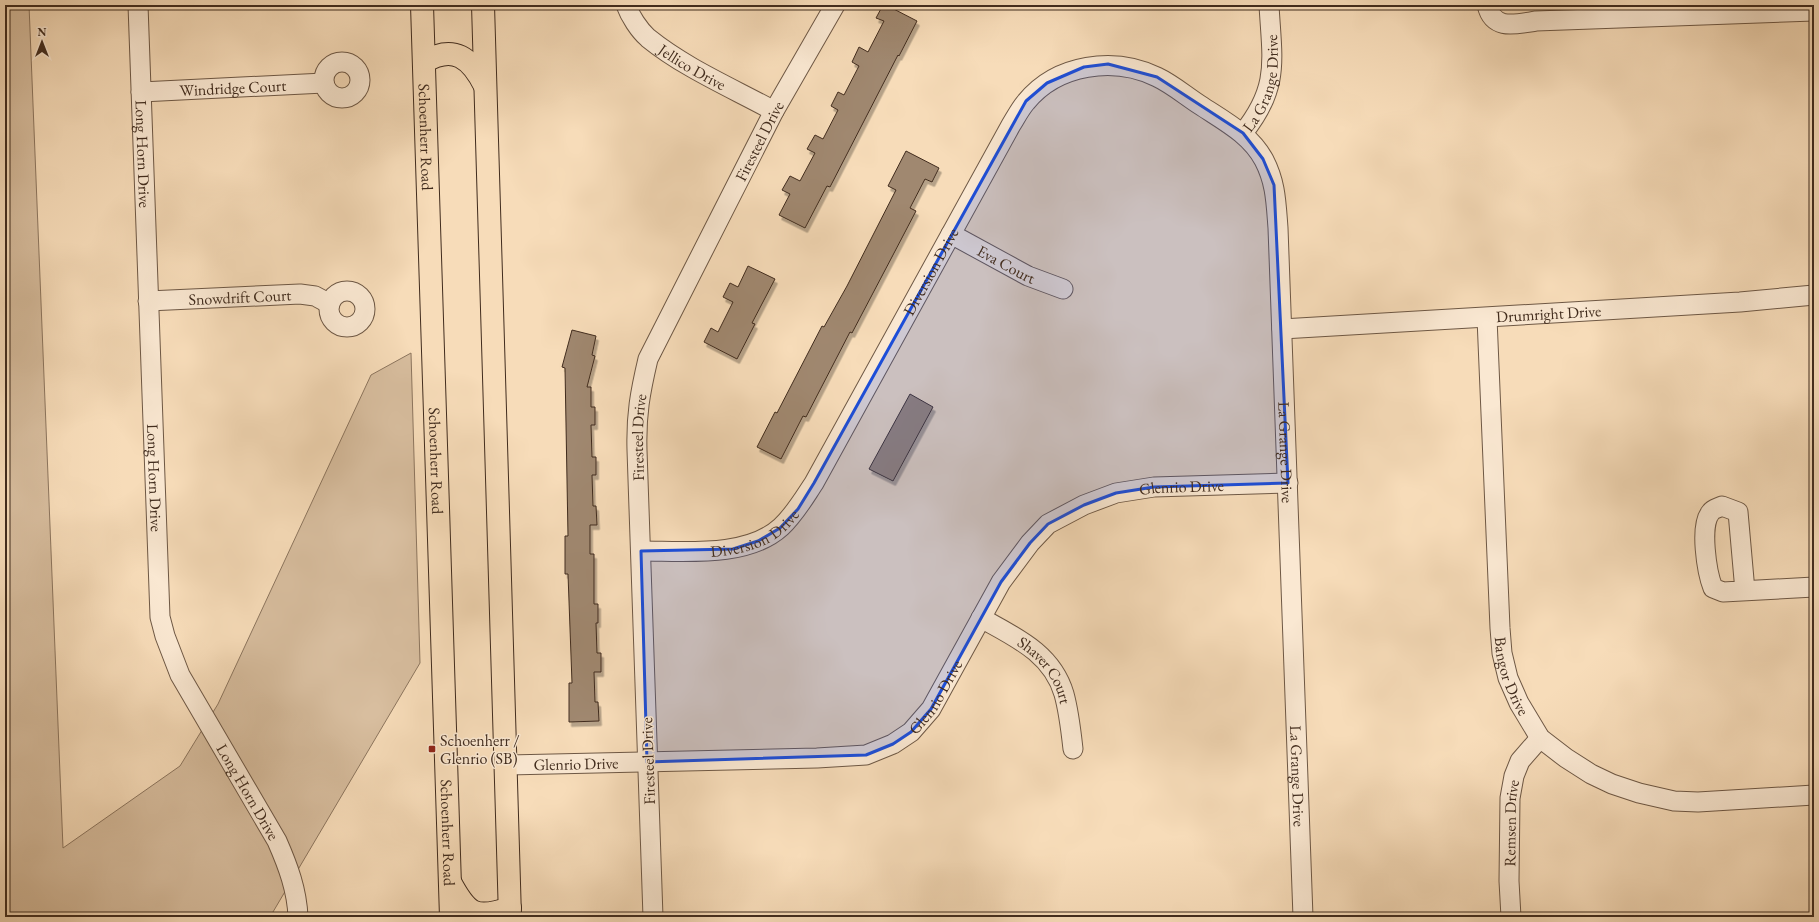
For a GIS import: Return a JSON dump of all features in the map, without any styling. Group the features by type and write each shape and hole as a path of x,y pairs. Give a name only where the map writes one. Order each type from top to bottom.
{"main road":[{"name":"Schoenherr Road","path":"422,5 450,917"},
{"path":"450,882 459,900 475,913 484,915 510,913 483,5"},
{"path":"424,62 441,55 452,54 462,57 471,63 485,87"}],"street":[{"name":"Long Horn Drive","path":"138,5 160,617 165,636 180,676 277,841 287,862 293,883 298,917"},
{"name":"Jellico Drive","path":"626,5 628,12 647,37 684,62 774,111"},
{"name":"Firesteel Drive","path":"653,917 636,418 640,393 648,359 774,111 835,5"},
{"name":"La Grange Drive","path":"1269,5 1273,64 1270,86 1262,106 1243,133 1263,159 1274,185 1278,228 1303,917"},
{"path":"1487,5 1489,12 1498,22 1511,25 1536,21 1814,11"},
{"name":"Diversion Drive","path":"641,551 708,551 733,549 758,541 780,528 798,509 814,483 1011,125 1026,101 1047,83 1064,74 1084,67 1108,64 1130,68 1157,77 1243,133"},
{"name":"Windridge Court","path":"141,92 324,83"},
{"name":"Eva Court","path":"951,234 1028,276 1063,289"},
{"name":"Snowdrift Court","path":"148,301 300,294 315,296 330,304"},
{"name":"Drumright Drive","path":"1282,329 1740,302 1814,295"},
{"name":"Bangor Drive","path":"1487,318 1499,620 1502,653 1508,678 1519,703 1540,738 1566,758 1612,784 1640,793 1674,801 1698,802 1814,795"},
{"name":"Glenrio Drive","path":"505,765 817,758 866,755 893,744 912,732 931,709 1001,582 1030,542 1048,524 1084,505 1116,493 1154,487 1288,483"},
{"path":"1745,591 1814,587"},
{"name":"Shaver Court","path":"980,618 1034,649 1048,662 1058,679 1064,694 1073,749"},
{"name":"Remsen Drive","path":"1511,917 1509,881 1510,798 1514,776 1520,761 1540,738"}],"highlighted area":[{"path":"1108,64 1157,77 1243,133 1263,159 1274,185 1288,483 1154,487 1116,493 1084,505 1048,524 1030,543 1001,582 931,709 911,732 893,744 866,755 647,762 641,551 733,549 758,541 780,528 798,509 814,483 1026,101 1047,83 1084,67"}],"shaded area":[{"path":"5,5 29,5 63,848 180,766 218,704 371,375 411,353 420,663 270,917 5,917"}],"building":[{"path":"883,5 886,5 917,21 830,187 827,186 805,228 779,215 790,194 782,190 790,176 800,181 815,153 807,149 815,135 823,139 838,110 831,106 838,92 844,95 859,66 852,62 859,47 868,52 884,21 876,18"},
{"path":"906,151 939,168 932,182 925,179 910,208 916,211 852,333 850,332 806,417 803,416 781,459 757,447 775,412 777,413 822,326 824,327 847,286 896,190 888,186"},
{"path":"748,266 775,279 752,323 755,324 737,359 704,342 711,328 718,332 733,302 723,297 730,283 738,287"},
{"path":"572,330 596,336 592,355 595,356 587,387 591,387 591,407 595,407 595,425 591,425 592,457 596,457 596,475 592,475 593,506 596,506 597,525 590,525 590,554 594,554 594,604 598,604 598,623 596,623 597,653 601,653 601,672 594,672 595,702 598,702 599,721 569,722 569,683 572,683 568,574 565,574 565,536 568,536 565,368 562,367"},
{"path":"910,394 933,407 893,481 869,469"}],"place":[{"name":"Schoenherr / Glenrio (SB)","path":"432,749"}]}
